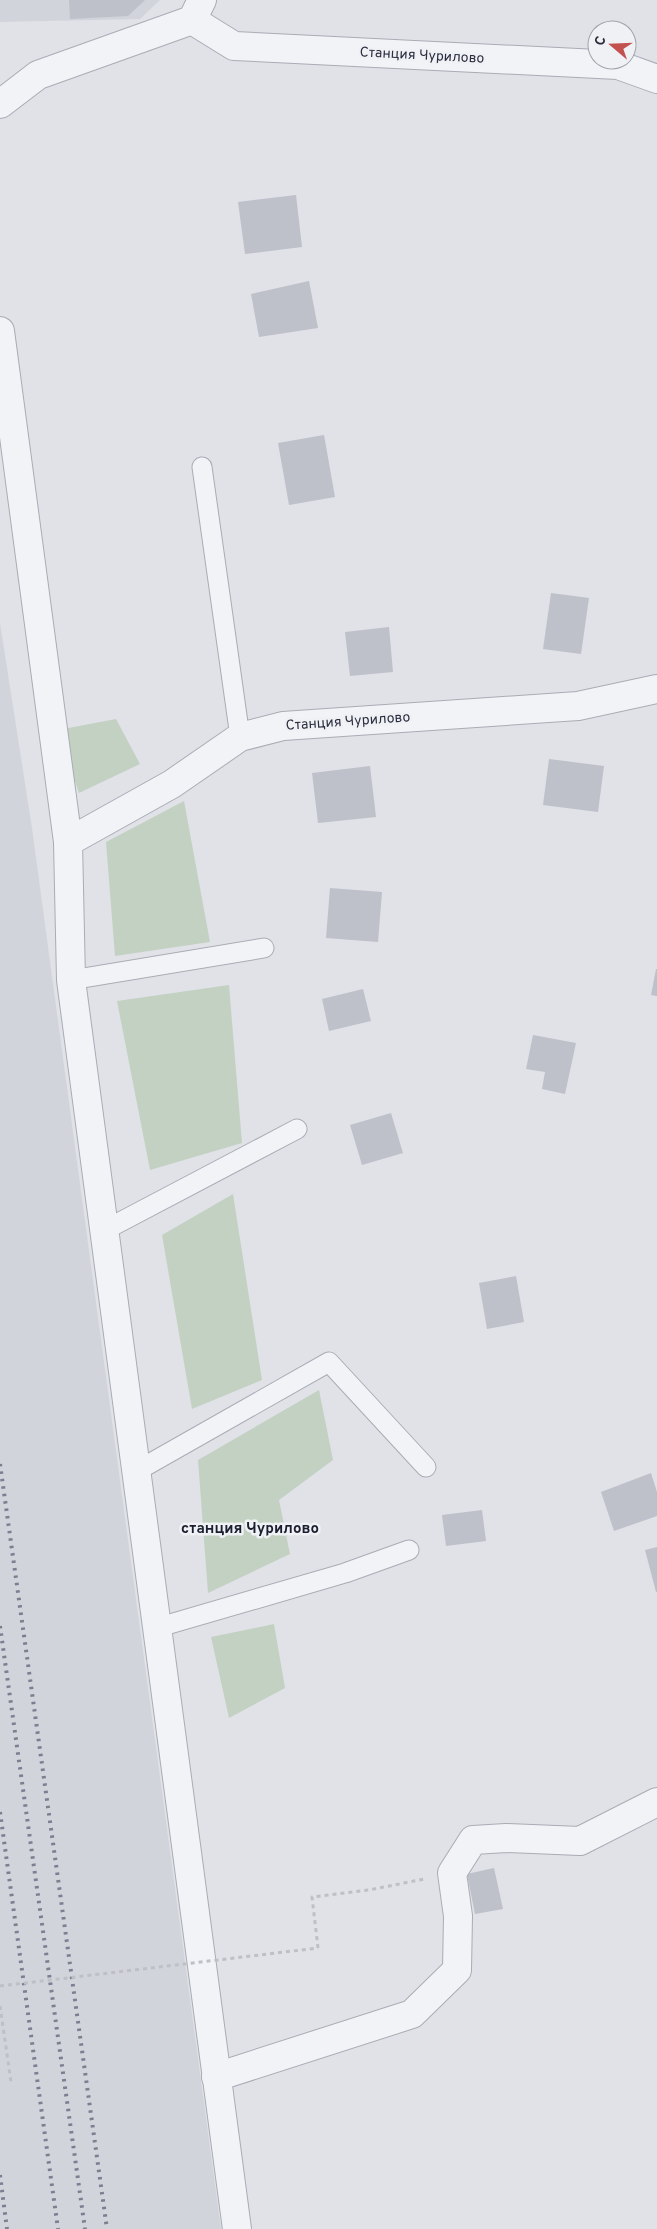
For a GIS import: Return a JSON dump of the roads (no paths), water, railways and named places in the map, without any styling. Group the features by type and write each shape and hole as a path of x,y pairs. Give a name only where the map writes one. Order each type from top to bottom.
{"street":[{"name":"Станция Чурилово","path":"197,10 234,46 618,65 657,79"},
{"path":"0,104 38,75 197,10"},
{"path":"0,331 68,842 71,980 237,2229"},
{"name":"Станция Чурилово","path":"68,842 172,784 240,737 283,726 578,706 657,689"},
{"path":"216,2078 412,2014 457,1970 458,1916 452,1873 472,1840 506,1838 580,1841 657,1802"}],"lane":[{"path":"202,467 240,737"},
{"path":"71,980 264,948"},
{"path":"105,1230 297,1129"},
{"path":"136,1472 329,1362 426,1468"},
{"path":"156,1628 344,1573 409,1550"}],"railway":[{"path":"0,1464 107,2229"},
{"path":"0,1626 85,2229"},
{"path":"0,1812 58,2229"},
{"path":"0,2175 7,2229"}],"district":[{"name":"станция Чурилово","path":"250,1529"}]}
